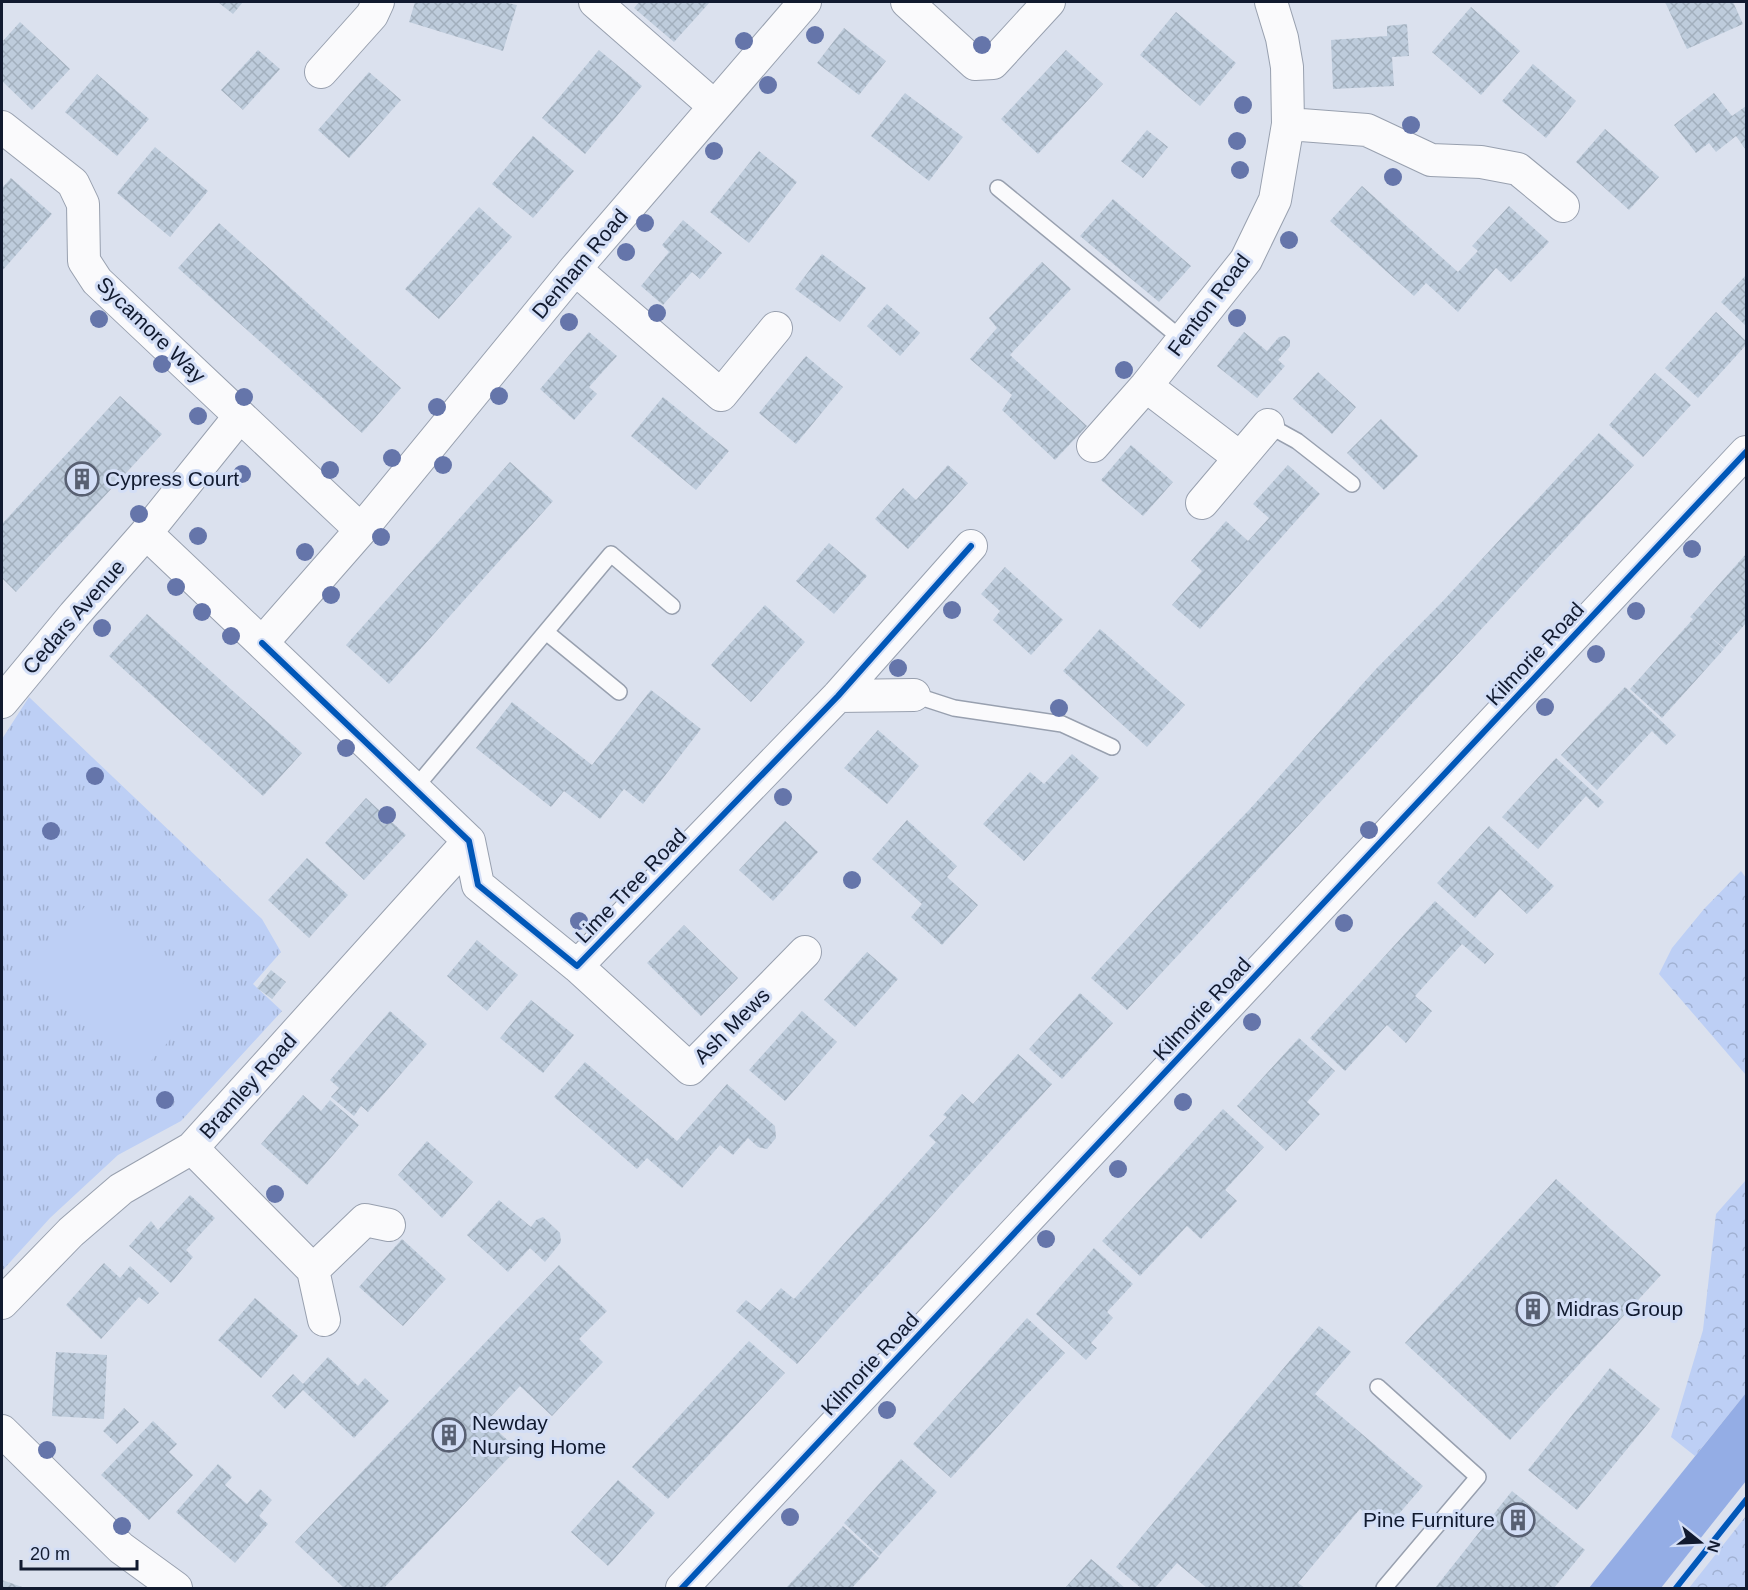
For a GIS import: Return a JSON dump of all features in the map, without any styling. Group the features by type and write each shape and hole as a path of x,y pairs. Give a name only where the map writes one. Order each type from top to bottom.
{"street":[{"path":"321,72 372,15 378,2"},
{"path":"595,2 714,106"},
{"name":"Denham Road","path":"262,643 361,530 575,269 805,2"},
{"path":"907,2 975,64 993,63 1048,2"},
{"name":"Fenton Road","path":"1093,446 1146,386 1246,260 1275,200 1288,124 1287,67 1282,38 1271,2"},
{"path":"1288,124 1367,130 1431,160 1481,162 1518,169 1563,206"},
{"name":"Sycamore Way","path":"2,127 73,183 83,204 84,261 97,281 361,530"},
{"path":"575,269 721,395 776,327"},
{"path":"1146,386 1239,457"},
{"name":"Cedars Avenue","path":"2,702 74,615 146,534 240,416"},
{"path":"1202,503 1268,425"},
{"name":"Kilmorie Road","path":"682,1588 1746,452"},
{"path":"146,534 470,841"},
{"name":"Lime Tree Road","path":"470,841 478,885 577,966 838,696 970,546"},
{"path":"838,696 914,695"},
{"name":"Bramley Road","path":"2,1303 71,1232 121,1189 192,1148 470,841"},
{"name":"Ash Mews","path":"577,966 690,1069 805,952"},
{"path":"192,1148 313,1270 324,1320"},
{"path":"313,1270 365,1220 389,1225"},
{"path":"2,1431 121,1548 176,1588"}],"lane":[{"path":"998,188 1183,340"},
{"path":"1268,425 1297,441 1352,484"},
{"path":"415,788 611,554 672,606"},
{"path":"546,632 619,692"},
{"path":"914,695 954,708 1062,724 1112,747"},
{"path":"1378,1387 1478,1477 1384,1588"}],"green space":[{"path":"29,697 262,919 281,952 253,984 282,1011 181,1121 118,1155 50,1218 2,1271 2,739"},
{"path":"1741,871 1746,878 1746,1075 1659,974 1672,948 1704,909"},
{"path":"91,900 204,1002 142,1071 29,969"},
{"path":"1746,1180 1746,1393 1695,1456 1671,1437 1703,1330 1716,1214"},
{"path":"1746,1516 1746,1588 1689,1588"}],"shaded area":[{"path":"1746,1393 1746,1481 1661,1588 1589,1588"}],"building":[{"path":"218,2 243,2 233,14"},
{"path":"415,2 504,2 517,5 503,51 409,22"},
{"path":"639,2 710,2 674,42 634,8"},
{"path":"1665,2 1733,2 1743,24 1687,49"},
{"path":"1471,7 1520,51 1481,95 1432,52"},
{"path":"1176,12 1236,63 1200,106 1140,55"},
{"path":"20,22 70,69 32,110 2,81 2,42"},
{"path":"1407,24 1409,56 1392,57 1394,86 1333,89 1331,40 1387,36 1387,26"},
{"path":"844,28 886,61 859,95 817,63"},
{"path":"258,50 280,69 243,110 221,90"},
{"path":"599,50 642,86 585,154 542,118"},
{"path":"1066,50 1103,84 1038,154 1001,119"},
{"path":"1533,64 1576,101 1546,138 1502,101"},
{"path":"369,72 401,100 349,158 318,130"},
{"path":"97,74 149,119 117,156 65,112"},
{"path":"905,93 963,137 929,181 871,136"},
{"path":"1714,93 1732,116 1746,106 1746,150 1736,136 1716,152 1709,143 1696,153 1674,125"},
{"path":"1605,129 1659,177 1629,210 1576,162"},
{"path":"1147,130 1168,147 1143,178 1121,161"},
{"path":"533,136 574,171 533,218 492,184"},
{"path":"155,147 208,191 170,237 117,193"},
{"path":"759,151 797,182 749,243 710,212"},
{"path":"11,178 52,214 2,271 2,188"},
{"path":"1362,186 1458,272 1478,251 1472,246 1509,206 1549,242 1511,282 1496,268 1458,312 1426,283 1414,296 1330,221"},
{"path":"1113,199 1191,266 1159,302 1080,236"},
{"path":"479,207 512,237 439,319 405,289"},
{"path":"683,220 722,253 700,279 692,272 663,305 641,286 669,252 662,245"},
{"path":"219,223 401,388 362,433 178,268"},
{"path":"822,254 866,288 840,322 795,289"},
{"path":"1042,262 1071,289 1010,355 1087,426 1055,460 1002,410 1012,395 970,359 997,328 989,318"},
{"path":"1746,275 1746,326 1721,302"},
{"path":"887,304 920,333 900,356 867,326"},
{"path":"1716,312 1746,341 1746,345 1698,398 1665,368"},
{"path":"589,332 617,356 589,387 597,394 574,420 540,389"},
{"path":"1244,332 1267,351 1279,337 1285,336 1290,340 1290,346 1278,360 1285,366 1257,398 1217,366"},
{"path":"806,356 843,387 796,444 759,413"},
{"path":"1318,372 1356,407 1332,434 1293,399"},
{"path":"1655,373 1691,405 1643,457 1609,425"},
{"name":"Cypress Court","path":"120,396 162,434 16,592 2,578 2,524"},
{"path":"663,397 729,451 696,490 631,436"},
{"path":"1381,419 1418,456 1384,490 1347,453"},
{"path":"1599,433 1634,465 1127,1010 1091,978 1249,810 1376,669 1443,601"},
{"path":"1131,445 1173,482 1143,516 1101,480"},
{"path":"510,462 553,501 389,684 346,645"},
{"path":"948,465 968,483 908,549 875,519 903,488 916,500"},
{"path":"1288,465 1320,494 1200,629 1172,605 1202,571 1191,561 1226,521 1248,541 1269,518 1253,504"},
{"path":"829,543 867,576 834,614 796,581"},
{"path":"1746,554 1746,623 1724,648 1707,634 1724,649 1662,718 1630,689 1693,619 1690,617"},
{"path":"1005,567 1063,620 1031,655 993,620 1000,611 981,594"},
{"path":"765,605 805,642 751,702 711,665"},
{"path":"147,614 302,753 263,796 109,656"},
{"path":"1100,629 1185,705 1147,747 1063,671"},
{"path":"1625,687 1676,735 1666,745 1652,731 1597,790 1561,755"},
{"path":"651,690 701,729 643,804 624,789 600,819 564,791 551,807 476,748 512,702 592,765"},
{"path":"878,730 919,766 887,804 844,768"},
{"path":"1072,754 1099,778 1024,861 983,824 1030,772 1044,784"},
{"path":"1556,758 1604,802 1598,808 1586,796 1538,849 1502,817"},
{"path":"366,798 406,835 364,880 325,843"},
{"path":"907,820 957,866 947,877 978,905 942,945 911,917 922,904 872,859"},
{"path":"785,821 818,852 773,901 739,870"},
{"path":"1489,826 1554,886 1527,914 1500,889 1475,918 1437,883"},
{"path":"307,858 348,895 309,938 268,900"},
{"path":"1435,901 1494,954 1485,964 1462,944 1415,996 1432,1011 1406,1043 1387,1025 1345,1071 1310,1038"},
{"path":"684,925 738,978 701,1016 647,963"},
{"path":"477,940 518,975 487,1011 447,976"},
{"path":"867,952 898,979 855,1027 824,1000"},
{"path":"271,970 286,982 272,999 257,988"},
{"path":"1080,993 1113,1023 1062,1079 1029,1049"},
{"path":"531,1000 574,1035 543,1073 500,1038"},
{"path":"390,1011 427,1044 368,1112 361,1106 354,1116 331,1097 339,1088 330,1080"},
{"path":"802,1011 837,1042 785,1101 749,1070"},
{"path":"1299,1038 1335,1071 1307,1102 1320,1114 1286,1151 1237,1106"},
{"path":"1018,1054 1052,1084 797,1364 736,1311 746,1300 760,1311 781,1288 794,1299 936,1142 929,1136 947,1117 943,1115 962,1094 973,1104"},
{"path":"585,1062 677,1141 727,1084 775,1126 776,1138 767,1149 758,1147 748,1138 733,1155 720,1145 682,1188 647,1158 637,1169 554,1097"},
{"path":"303,1095 321,1111 330,1100 359,1125 307,1185 261,1144"},
{"path":"1223,1109 1264,1147 1225,1190 1237,1201 1201,1239 1187,1226 1140,1276 1102,1241"},
{"path":"427,1141 473,1182 442,1218 398,1175"},
{"name":"Midras Group","path":"1556,1179 1661,1275 1510,1440 1405,1343"},
{"path":"190,1195 215,1218 186,1250 193,1257 171,1283 129,1246 151,1221 158,1230"},
{"path":"499,1200 531,1227 536,1220 543,1217 560,1233 561,1242 545,1262 530,1248 508,1272 467,1235"},
{"path":"402,1239 446,1279 403,1326 359,1287"},
{"path":"1094,1248 1133,1284 1107,1312 1113,1318 1091,1343 1097,1348 1086,1360 1036,1314"},
{"path":"104,1263 120,1278 130,1266 159,1293 148,1304 139,1297 101,1339 66,1305"},
{"name":"Newday Nursing Home","path":"559,1265 607,1311 579,1339 603,1362 552,1416 520,1386 487,1421 517,1449 384,1588 344,1588 295,1542"},
{"path":"255,1298 298,1336 261,1378 218,1340"},
{"path":"1027,1318 1065,1353 951,1478 913,1444"},
{"path":"1319,1326 1351,1352 1315,1394 1423,1486 1385,1530 1360,1509 1298,1583 1305,1588 1207,1588 1177,1563 1155,1588 1141,1588 1116,1567"},
{"path":"749,1341 785,1373 668,1499 632,1467"},
{"path":"56,1352 107,1355 104,1419 52,1416"},
{"path":"328,1357 358,1386 365,1378 389,1401 354,1438 303,1390 285,1409 272,1396 293,1374 303,1384"},
{"path":"1610,1368 1660,1409 1577,1510 1528,1470"},
{"path":"124,1408 139,1422 117,1444 103,1431"},
{"path":"153,1421 177,1444 169,1452 193,1475 149,1520 101,1475"},
{"path":"901,1459 937,1492 879,1556 844,1523"},
{"path":"218,1464 232,1477 225,1485 247,1504 260,1489 272,1500 259,1516 268,1524 235,1563 176,1512"},
{"path":"618,1480 655,1513 608,1566 571,1532"},
{"name":"Pine Furniture","path":"1512,1491 1585,1550 1554,1588 1435,1588"},
{"path":"843,1526 879,1558 852,1588 786,1588"},
{"path":"1091,1559 1125,1588 1065,1588"},
{"path":"2,1580 25,1588 2,1588"}],"cycle path":[{"path":"682,1588 1746,452"},
{"path":"262,643 469,841 478,885 577,966 838,696 971,546"},
{"path":"1676,1588 1746,1500"}],"place":[{"name":"Cypress Court","path":"82,479"},
{"name":"Midras Group","path":"1533,1309"},
{"name":"Newday Nursing Home","path":"449,1435"},
{"name":"Pine Furniture","path":"1518,1520"}]}
